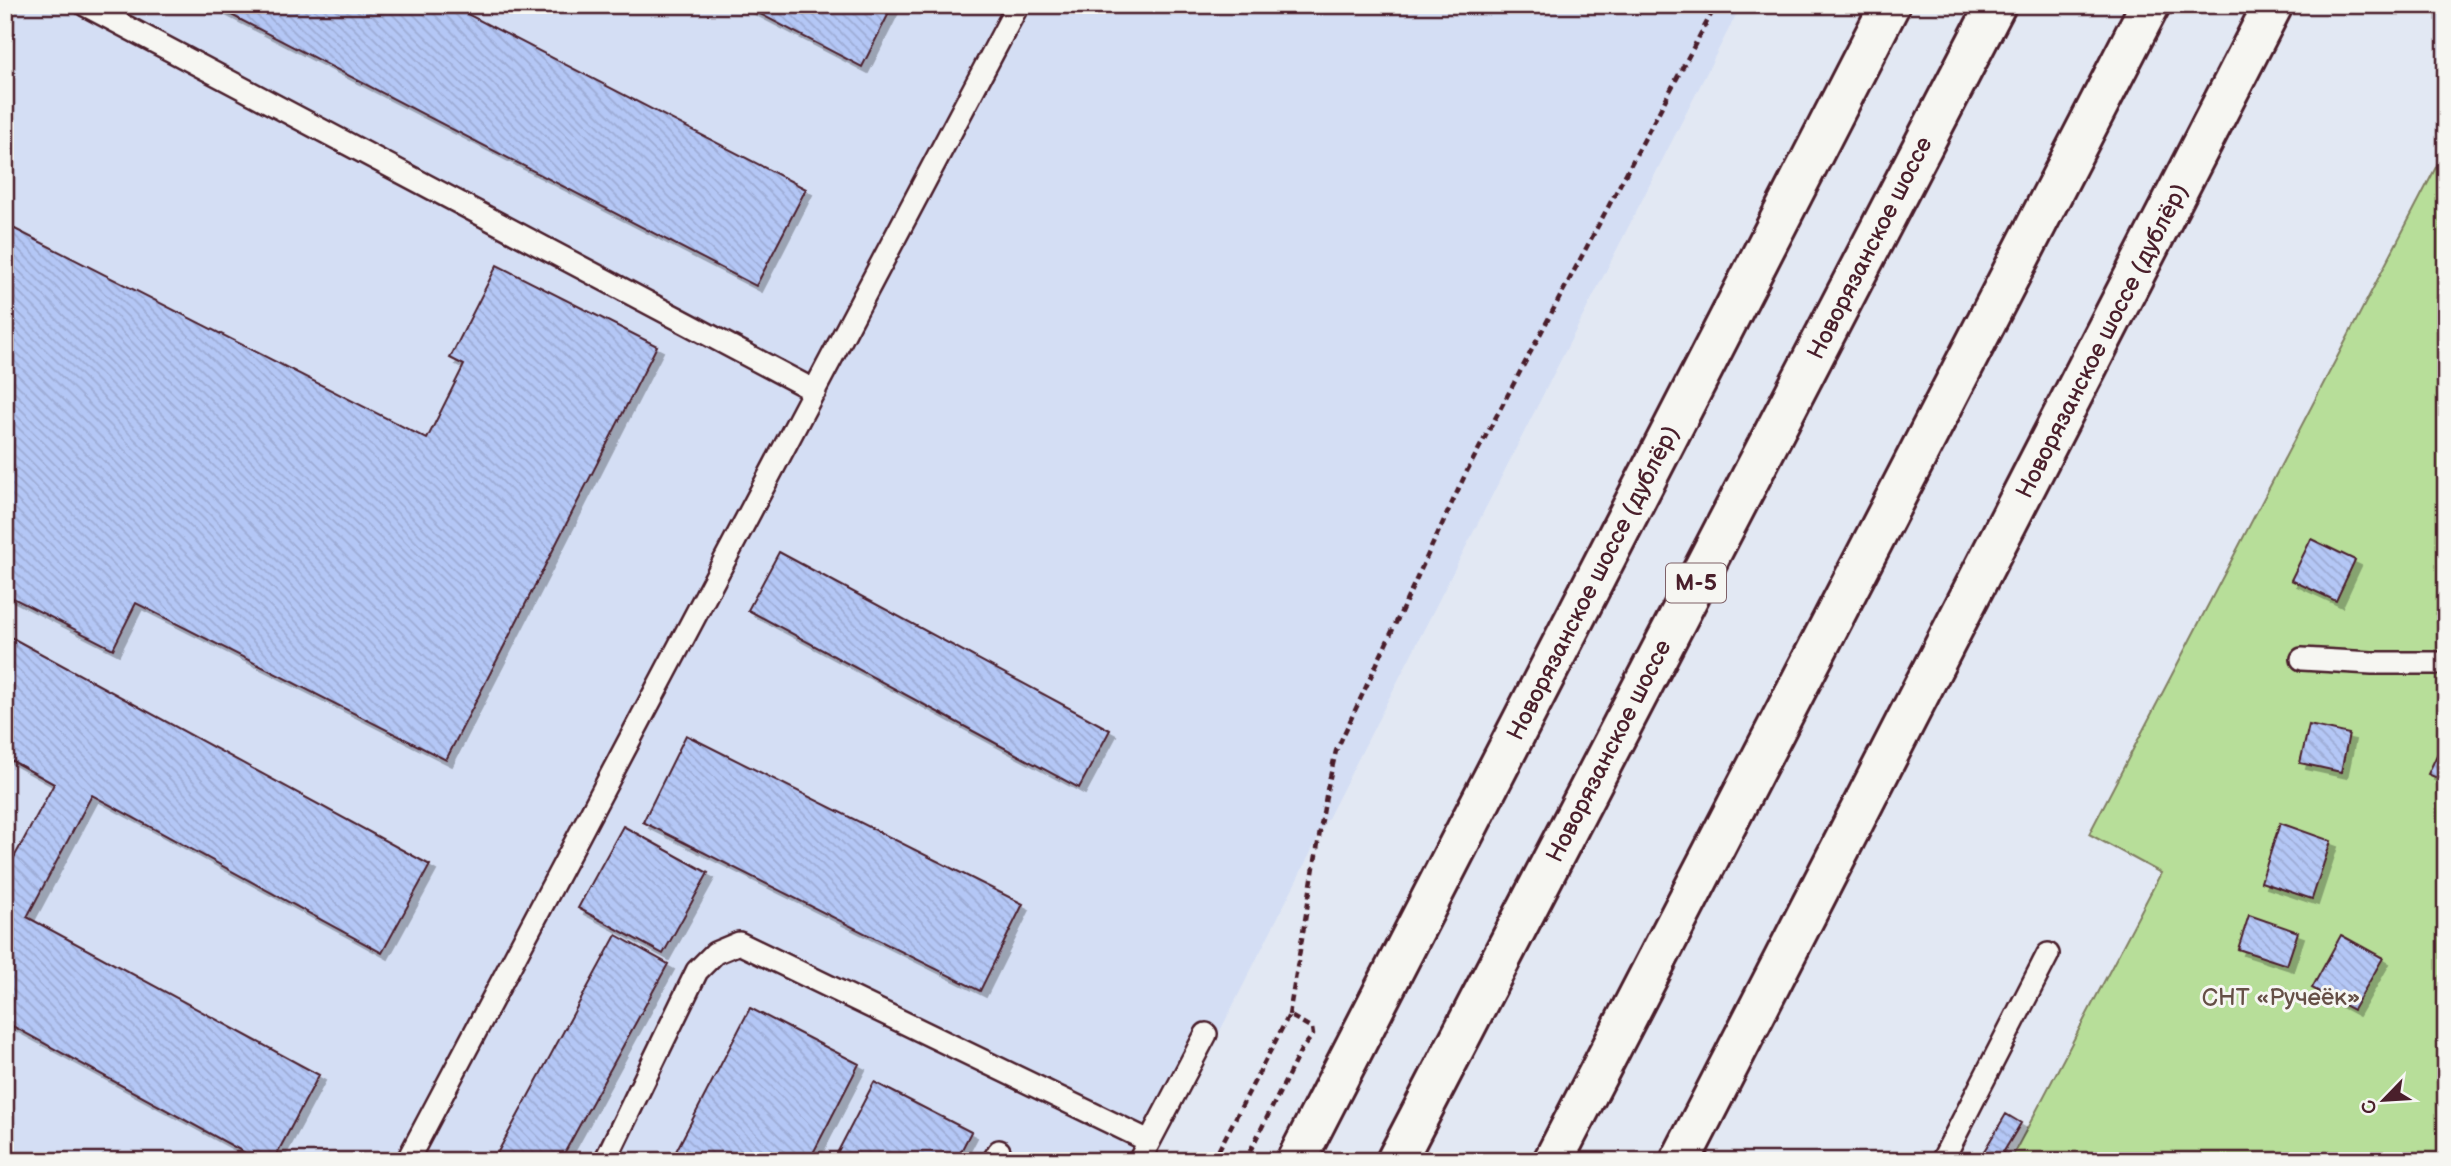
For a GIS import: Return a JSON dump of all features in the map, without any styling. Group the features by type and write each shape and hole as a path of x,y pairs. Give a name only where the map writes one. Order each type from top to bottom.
{"main road":[{"name":"Новорязанское шоссе (дублёр)","path":"1296,1161 1890,5"},
{"name":"Новорязанское шоссе","path":"1396,1161 1996,5"},
{"path":"1553,1161 2150,5"},
{"name":"Новорязанское шоссе (дублёр)","path":"1680,1161 2273,5"}],"lane":[{"path":"85,5 815,391"},
{"path":"407,1161 1018,5"},
{"path":"2302,659 2446,663"},
{"path":"606,1161 697,971 715,953 739,943 1149,1141"},
{"path":"1942,1161 2049,954"},
{"path":"1139,1161 1206,1034"}],"path":[{"path":"1213,1161 1289,1015 1336,751 1466,473 1716,5"},
{"path":"1245,1161 1301,1050 1313,1035 1312,1028 1289,1015"}],"shaded area":[{"path":"5,5 1741,5 1154,1161 5,1161"}],"green space":[{"name":"СНТ «Ручеёк»","path":"2446,148 2446,1161 2010,1161 2161,873 2089,834"}],"building":[{"path":"212,5 450,5 806,189 756,286"},
{"path":"743,5 893,5 862,67"},
{"path":"5,224 427,439 464,365 450,358 497,265 657,346 446,760 136,603 113,649 5,594"},
{"path":"2311,539 2355,560 2336,601 2291,580"},
{"path":"779,552 1110,730 1079,788 748,610"},
{"path":"5,634 430,865 382,953 92,795 27,917 319,1075 273,1161 260,1161 5,1022 5,874 54,784 5,757"},
{"path":"2309,725 2349,734 2341,772 2300,763"},
{"path":"686,735 1023,904 980,991 643,822"},
{"path":"2446,736 2446,782 2428,774"},
{"path":"2280,823 2331,841 2312,899 2261,882"},
{"path":"623,826 708,873 663,954 578,908"},
{"path":"2249,915 2298,932 2287,965 2238,949"},
{"path":"616,935 668,964 560,1161 493,1161"},
{"path":"2341,935 2383,958 2353,1010 2312,988"},
{"path":"750,1008 859,1064 809,1161 671,1161"},
{"path":"874,1082 971,1132 956,1161 833,1161"},
{"path":"2006,1114 2021,1123 1998,1161 1978,1161"}]}
